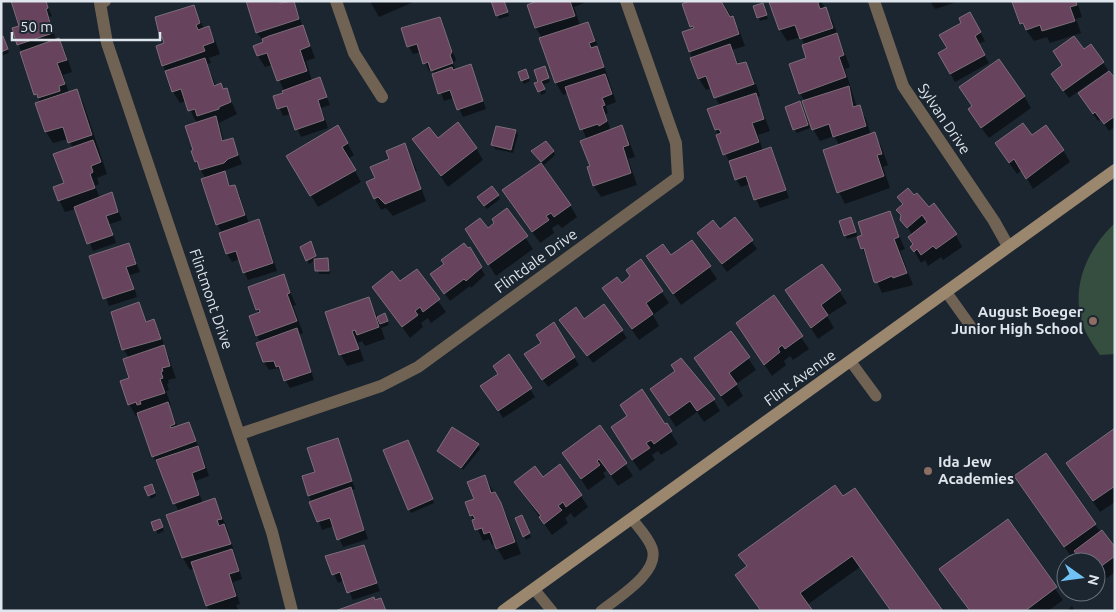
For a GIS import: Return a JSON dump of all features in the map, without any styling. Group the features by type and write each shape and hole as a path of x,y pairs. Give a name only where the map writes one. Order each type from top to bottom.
{"street":[{"name":"Flintmont Drive","path":"105,1 100,3 107,43 272,532 292,611"},
{"path":"336,1 354,53 382,97"},
{"name":"Flintdale Drive","path":"240,434 382,386 418,367 678,177 676,143 626,1"},
{"name":"Sylvan Drive","path":"874,1 902,86 994,221 1008,246"},
{"name":"Flint Avenue","path":"503,611 947,293 1008,246 1115,170"}],"lane":[{"path":"947,293 972,328"},
{"path":"851,362 876,396"},
{"path":"601,611 647,573 653,558 652,548 632,519"},
{"path":"534,588 552,611"}],"green space":[{"path":"1115,223 1115,354 1100,355 1088,337 1079,311 1080,283 1089,257 1096,245"}],"building":[{"path":"11,1 46,1 48,8 46,9 53,33 17,45 12,28 19,26"},
{"path":"246,1 279,1 280,3 294,1 299,19 256,33"},
{"path":"491,1 504,1 508,12 496,16"},
{"path":"537,1 570,1 575,16 535,28 527,5"},
{"path":"689,1 721,1 730,17 733,16 739,34 689,52 682,32 694,28 693,26 690,27 682,4"},
{"path":"820,1 818,3 820,9 826,7 833,28 800,39 795,25 779,30 769,2"},
{"path":"1076,1 1077,5 1070,7 1075,21 1042,31 1040,25 1026,30 1023,23 1020,24 1012,2"},
{"path":"763,3 767,15 757,18 753,6"},
{"path":"194,5 200,23 196,25 198,30 209,26 214,42 203,46 205,51 162,66 156,46 164,43 162,37 160,38 155,17"},
{"path":"970,12 981,32 975,36 985,55 950,74 938,53 947,48 939,35 961,23 959,18"},
{"path":"440,17 452,52 450,55 453,63 431,71 428,62 423,64 417,44 407,47 401,28"},
{"path":"588,22 595,41 589,43 591,48 597,46 604,67 555,83 539,38"},
{"path":"303,25 310,46 300,50 307,71 277,81 267,53 257,56 253,46 263,42 262,39 269,36"},
{"path":"837,33 844,55 839,57 846,77 799,94 789,64 806,58 802,45"},
{"path":"3,36 8,49 1,52 1,37"},
{"path":"1074,36 1084,49 1091,44 1104,62 1063,91 1051,74 1062,65 1053,51"},
{"path":"59,38 67,60 57,63 65,84 59,86 60,91 38,98 37,94 34,95 20,52"},
{"path":"730,44 737,64 746,62 754,84 714,98 706,76 698,79 690,58"},
{"path":"205,58 214,86 221,83 223,89 227,88 231,102 219,107 219,109 197,116 195,109 188,111 181,89 172,92 165,71"},
{"path":"999,59 1025,96 981,128 968,109 972,106 959,87"},
{"path":"471,64 483,101 457,110 450,90 438,94 432,74 452,67 453,70"},
{"path":"545,66 549,78 541,81 545,89 538,92 534,83 538,82 534,70"},
{"path":"526,69 529,78 521,81 518,72"},
{"path":"1109,71 1115,78 1115,116 1104,124 1095,112 1093,114 1078,93"},
{"path":"605,74 612,94 602,98 605,105 602,106 607,121 599,126 598,124 580,130 565,87"},
{"path":"320,77 327,97 318,100 324,120 295,130 287,106 277,109 273,96"},
{"path":"849,86 853,107 860,105 866,126 833,137 829,124 812,130 802,101"},
{"path":"77,89 92,135 68,143 63,127 45,132 35,103"},
{"path":"756,93 764,119 752,123 759,142 723,155 716,135 721,133 719,129 715,130 707,109"},
{"path":"800,101 808,125 793,130 785,107"},
{"path":"216,116 222,141 233,138 238,155 224,163 200,170 191,151 193,150 185,126"},
{"path":"458,122 477,148 441,176 412,139 429,127 438,138"},
{"path":"1023,123 1032,135 1046,125 1064,150 1026,179 1014,159 1009,163 995,143"},
{"path":"338,125 348,143 342,147 356,170 310,196 286,156"},
{"path":"622,125 629,145 623,147 631,173 593,186 587,167 590,166 580,141"},
{"path":"496,126 516,130 511,150 491,145"},
{"path":"875,132 882,154 877,155 884,176 837,193 823,150"},
{"path":"93,140 101,162 91,166 93,172 90,174 95,188 58,201 53,187 64,183 53,154"},
{"path":"546,141 554,151 541,162 531,151"},
{"path":"405,143 421,189 385,204 378,197 374,199 366,182 375,178 370,167 389,159 386,151"},
{"path":"771,147 786,190 754,200 746,176 735,180 729,161"},
{"path":"541,163 571,205 554,217 551,213 546,216 549,220 532,232 502,190"},
{"path":"225,171 229,186 235,185 245,215 216,225 201,179"},
{"path":"492,186 499,195 484,206 477,197"},
{"path":"908,188 914,195 917,193 929,207 934,203 957,234 936,249 933,246 921,255 917,249 914,252 910,247 913,244 908,237 927,222 922,215 907,228 900,220 901,215 896,210 903,204 897,197"},
{"path":"112,192 118,212 106,216 113,235 87,244 74,207"},
{"path":"507,208 528,236 488,265 465,229 480,218 488,228 494,223 492,219"},
{"path":"890,211 899,237 894,239 907,273 893,278 892,276 876,283 874,282 864,248 861,249 857,237 862,235 858,222"},
{"path":"735,217 753,240 722,264 697,233 713,220 720,229"},
{"path":"851,217 856,232 844,236 839,221"},
{"path":"259,219 273,263 243,273 236,251 226,254 219,233"},
{"path":"692,240 711,266 673,294 646,256 663,244 671,255"},
{"path":"311,241 316,256 306,261 300,247"},
{"path":"129,243 136,264 126,267 134,289 103,299 89,256"},
{"path":"464,243 468,248 470,247 482,267 466,281 464,279 444,294 430,274 444,264 441,260"},
{"path":"328,258 329,271 315,271 314,259"},
{"path":"641,259 663,291 646,303 653,314 632,329 602,288 617,277 622,283 630,276 626,270"},
{"path":"822,264 841,290 821,305 828,315 811,328 785,290"},
{"path":"417,269 440,299 423,312 420,307 415,311 418,315 402,327 372,287 392,271 400,281"},
{"path":"284,274 290,293 287,294 297,321 256,336 249,316 260,312 259,309 256,310 248,287"},
{"path":"774,295 803,336 785,349 782,345 778,349 780,352 764,365 736,323"},
{"path":"369,297 379,327 357,335 355,330 352,331 359,349 339,355 325,312"},
{"path":"139,302 146,322 154,319 161,339 122,350 111,312"},
{"path":"604,304 623,330 587,356 559,320 576,307 584,319"},
{"path":"385,313 388,321 380,324 377,317"},
{"path":"554,322 575,357 542,380 524,354 541,343 536,335"},
{"path":"297,328 311,372 284,381 279,366 276,367 274,361 263,362 256,343"},
{"path":"731,331 750,357 729,373 737,384 721,396 694,358"},
{"path":"164,345 170,366 162,368 163,371 161,372 163,378 160,379 165,393 140,401 141,404 137,405 136,402 128,405 120,381 129,378 123,359"},
{"path":"509,354 532,388 498,411 480,386 498,374 493,366"},
{"path":"681,358 715,399 697,411 690,401 669,416 650,389 675,371 671,365"},
{"path":"642,389 665,424 667,423 672,431 654,444 651,440 646,443 650,448 632,460 611,427 627,416 620,405"},
{"path":"168,402 175,424 170,426 171,428 189,422 196,441 152,457 137,413"},
{"path":"600,425 627,463 611,475 599,459 597,461 600,465 581,479 562,453"},
{"path":"452,427 479,444 461,468 437,451"},
{"path":"1115,428 1115,486 1093,501 1066,463"},
{"path":"338,438 352,481 308,496 302,476 315,472 307,448"},
{"path":"408,440 433,499 408,510 383,450"},
{"path":"198,446 205,468 192,473 199,495 173,504 156,460"},
{"path":"1046,453 1096,524 1064,547 1014,476"},
{"path":"560,464 582,495 566,507 563,502 558,506 562,510 544,524 539,517 541,516 514,482 535,466 543,477"},
{"path":"485,475 491,493 495,492 501,503 515,542 496,549 490,532 484,534 482,528 475,530 472,520 475,519 473,515 470,516 465,502 474,499 467,482"},
{"path":"152,484 155,493 148,496 144,487"},
{"path":"835,485 843,496 855,488 943,611 891,611 852,556 800,593 813,611 761,611 735,575 747,566 738,555"},
{"path":"351,487 364,530 337,540 330,518 317,522 309,502"},
{"path":"215,498 222,519 217,520 219,526 224,524 231,544 182,558 166,515"},
{"path":"522,515 530,533 523,537 515,518"},
{"path":"160,519 163,527 154,531 151,522"},
{"path":"1008,519 1056,588 1025,611 970,611 939,569"},
{"path":"1102,530 1115,547 1115,556 1106,563 1106,552 1074,551"},
{"path":"364,545 377,583 347,593 340,572 332,575 325,556"},
{"path":"232,549 239,571 229,574 236,596 206,606 191,562"},
{"path":"374,597 375,600 381,598 386,611 335,611"}],"place":[{"name":"August Boeger Junior High School","path":"1093,321"},
{"name":"Ida Jew Academies","path":"928,471"}]}
